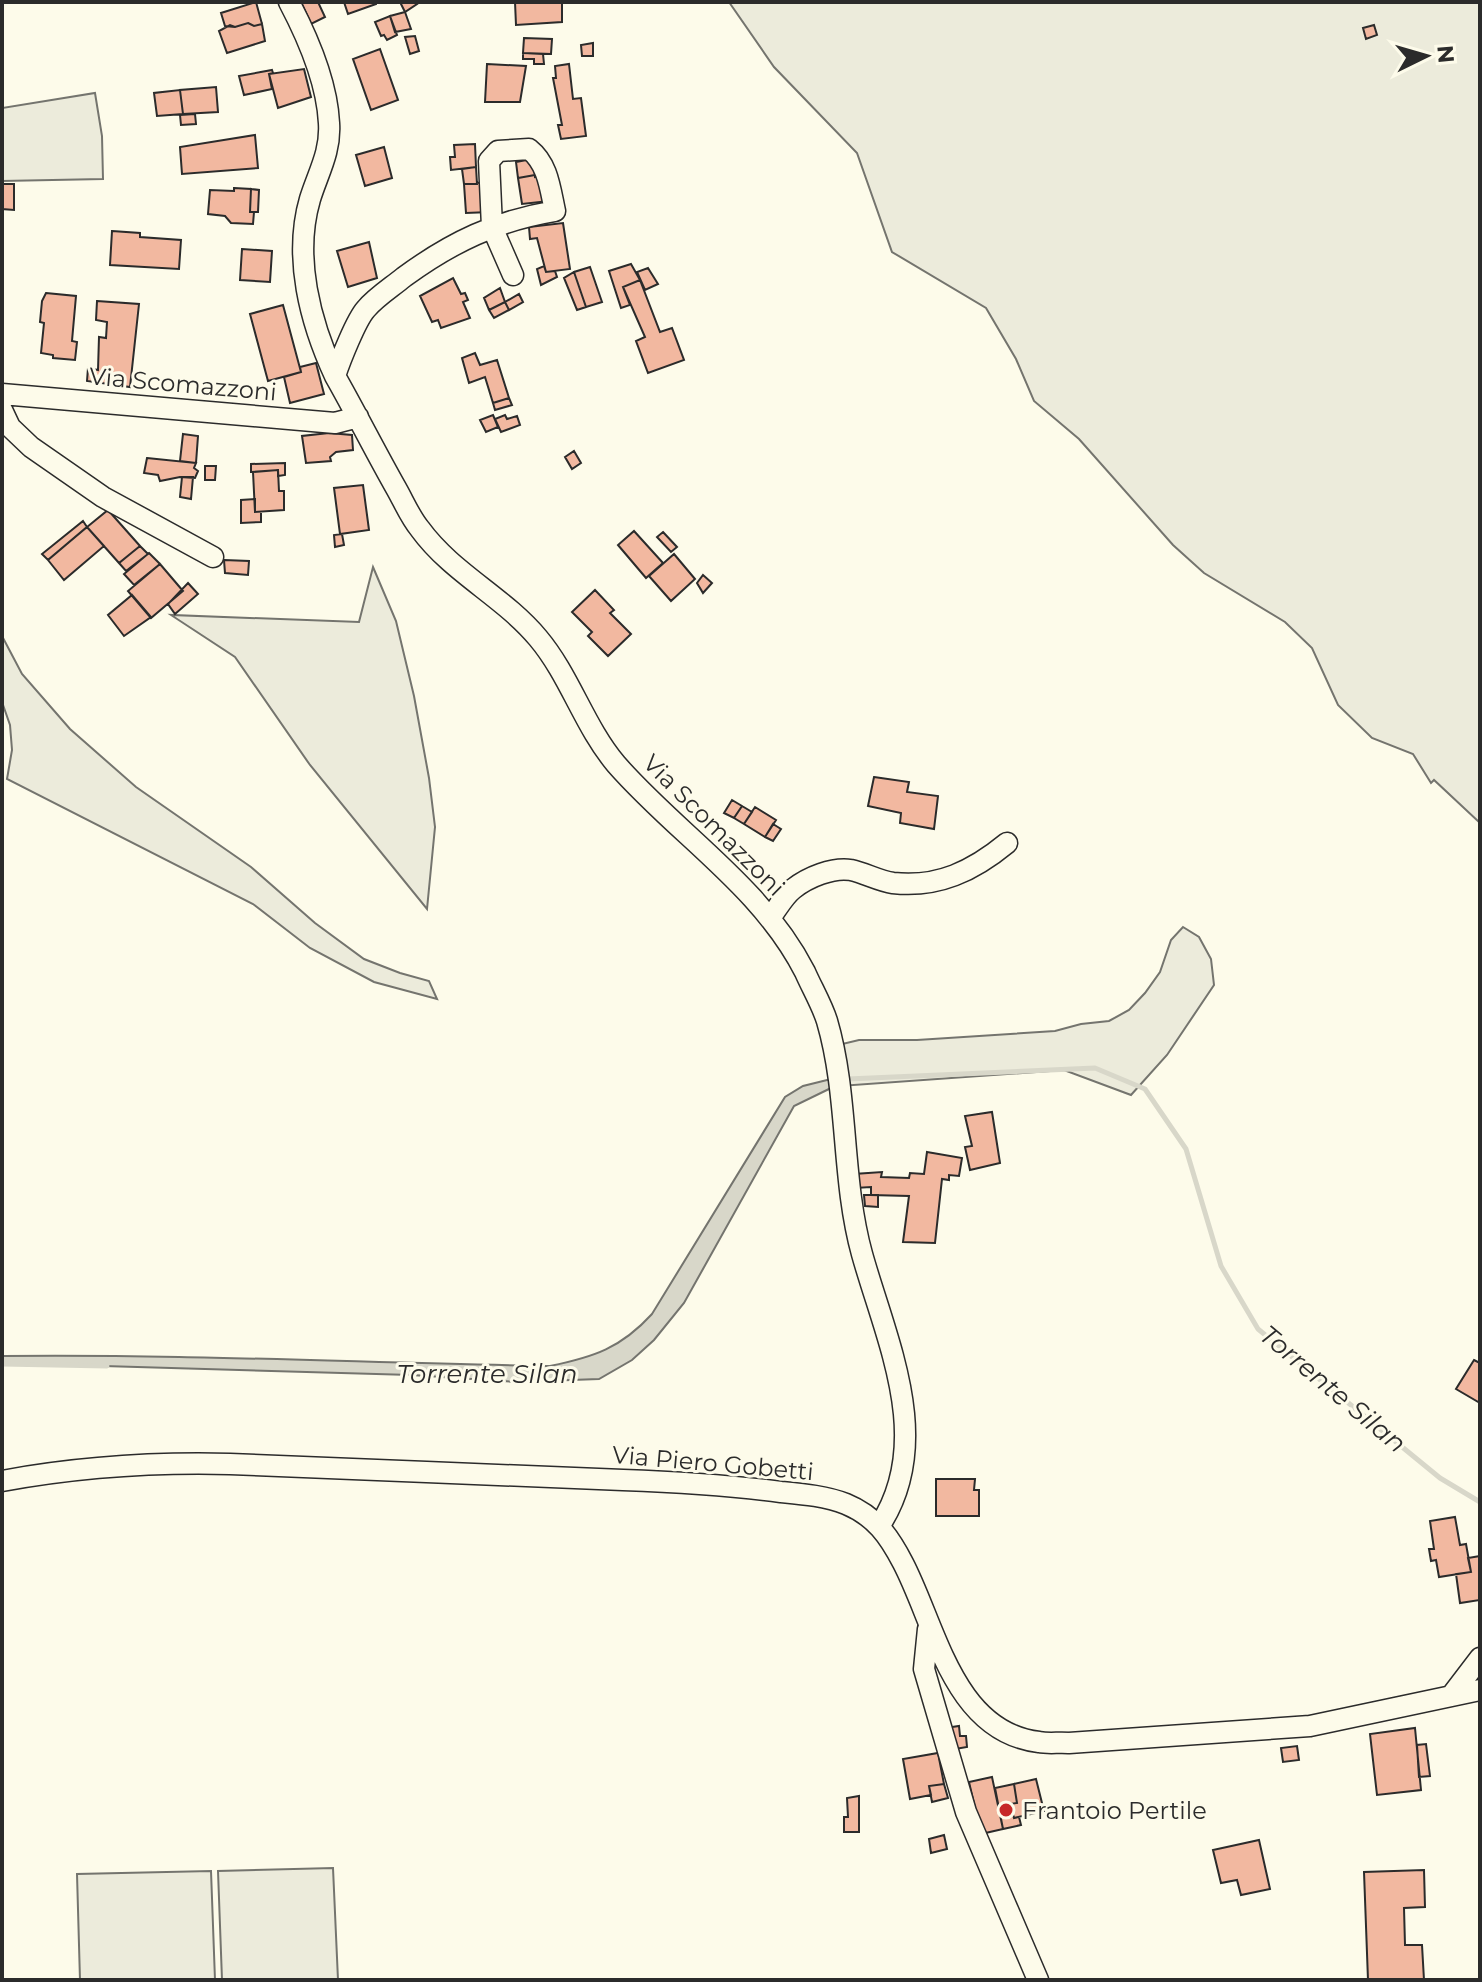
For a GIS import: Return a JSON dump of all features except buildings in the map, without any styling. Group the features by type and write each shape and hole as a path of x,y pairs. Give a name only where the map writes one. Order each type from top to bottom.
{"street":[{"name":"Via Scomazzoni","path":"289,2 322,78 329,123 327,157 303,226 302,264 325,356 335,376 420,529 456,566 524,622 541,642 590,728 614,762 756,900 804,971 826,1019 838,1076 846,1165 861,1251 899,1382 906,1419 896,1495 880,1525"},
{"path":"335,376 365,309 439,252 492,227 513,275"},
{"name":"Via Scomazzoni","path":"2,394 335,423 358,417"},
{"path":"2,410 10,427 31,447 103,497 213,557"},
{"path":"770,918 793,889 825,872 849,870 891,883 937,881 952,878 983,863 1007,843"},
{"name":"Via Piero Gobetti","path":"2,1481 67,1469 169,1462 668,1482 808,1495 844,1503 869,1515 880,1525 910,1576 947,1668 963,1693 991,1723 1014,1735 1038,1742 1069,1743 1310,1726 1480,1690"},
{"path":"929,1620 924,1669 966,1812 1038,1980"},
{"path":"1451,1696 1480,1658"}],"shaded area":[{"path":"729,2 1480,2 1480,823 1434,780 1431,783 1413,754 1372,738 1338,705 1312,648 1285,622 1204,573 1173,545 1079,439 1034,401 1016,359 986,308 892,252 857,153 774,67"},
{"path":"95,93 102,136 103,179 2,181 2,108"},
{"path":"373,567 396,621 429,778 435,827 427,909 310,765 235,657 171,615 359,622"},
{"path":"2,636 22,674 70,729 136,787 251,867 315,923 364,959 429,981 437,999 374,982 310,948 253,904 7,779 12,750 10,725 2,702"},
{"path":"1183,927 1199,937 1211,959 1214,985 1167,1055 1131,1095 1064,1070 840,1086 838,1045 859,1040 917,1040 1055,1031 1109,1021 1129,1010 1145,993 1160,972 1171,940"},
{"path":"333,1868 338,1980 222,1980 218,1871"},
{"path":"211,1871 215,1980 80,1980 77,1874"}],"water":[{"path":"831,1079 831,1088 794,1106 684,1303 654,1340 632,1360 599,1379 516,1382 411,1375 2,1363 2,1356 71,1356 550,1366 593,1355 618,1343 652,1314 785,1097 803,1086"}],"waterway":[{"name":"Torrente Silan","path":"848,1079 1095,1068 1145,1089 1186,1149 1221,1266 1258,1329 1440,1478 1480,1502"},
{"name":"Torrente Silan","path":"2,1364 107,1366"}],"place":[{"name":"Frantoio Pertile","path":"1006,1810"}]}
